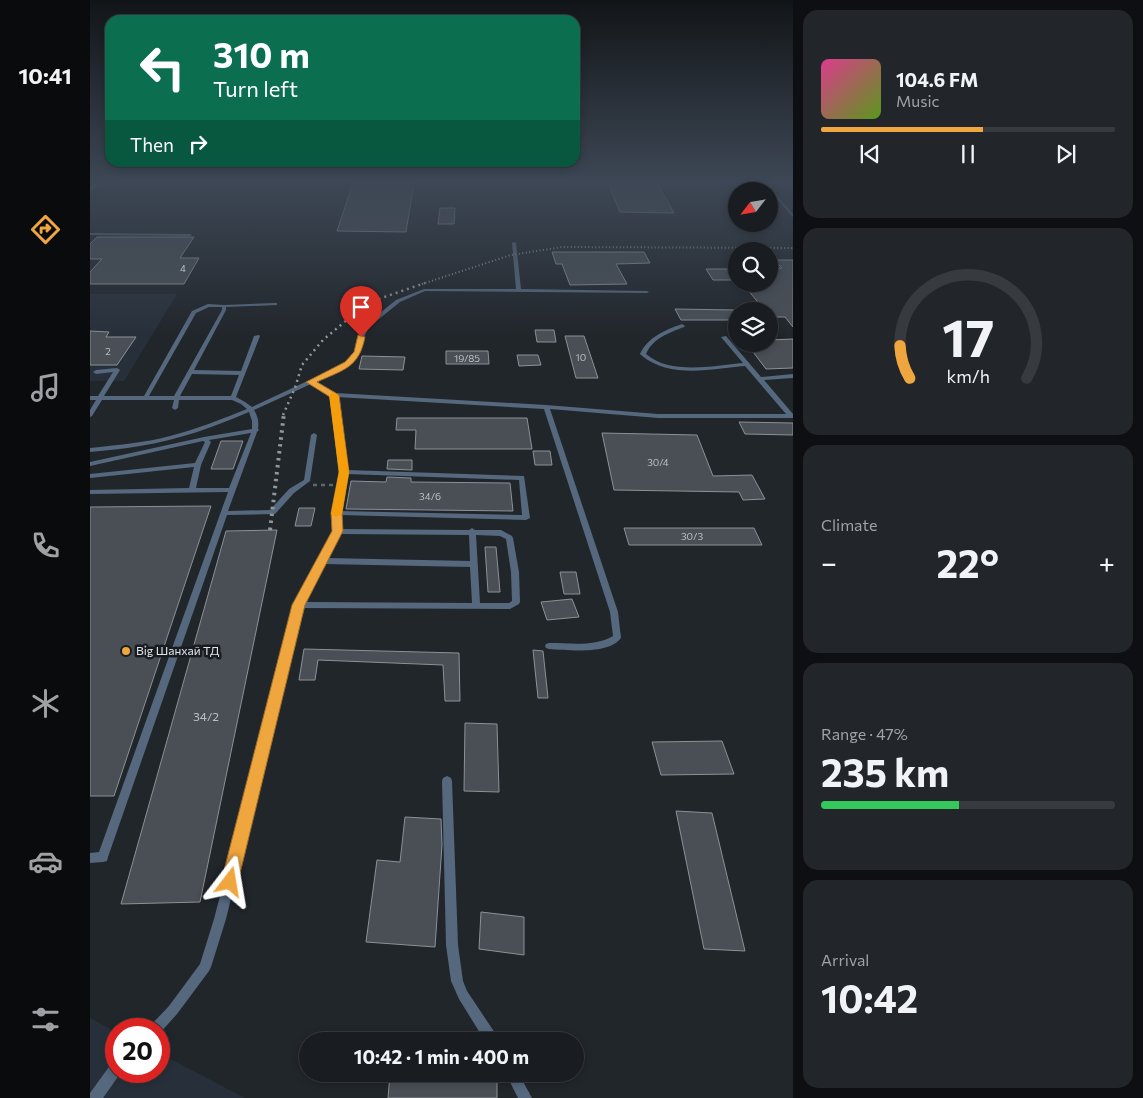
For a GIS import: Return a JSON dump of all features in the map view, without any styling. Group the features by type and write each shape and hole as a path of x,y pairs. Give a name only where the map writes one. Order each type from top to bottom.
{"lane":[{"path":"114,234 190,235"},
{"path":"514,243 520,291"},
{"path":"90,450 156,441 212,424 311,382 348,364 358,352 361,337 367,326 398,301 424,290 647,292"},
{"path":"146,397 194,312 208,305 275,304"},
{"path":"175,408 177,397 224,310 224,306"},
{"path":"682,326 650,341 645,346 642,354 648,361 675,368 747,364"},
{"path":"233,398 257,336"},
{"path":"724,337 792,416"},
{"path":"90,415 117,370 96,372"},
{"path":"190,372 243,373"},
{"path":"761,379 793,376"},
{"path":"311,382 334,395 546,407 658,416 792,416"},
{"path":"165,1018 205,967 220,919 299,605 337,531 336,513 344,472 334,395"},
{"path":"90,398 233,398 251,408 256,419 256,430 223,513 103,857 90,858"},
{"path":"546,407 614,612 617,638 610,643 600,646 549,646"},
{"path":"90,464 204,438 256,430"},
{"path":"223,513 272,512 296,485 307,482 314,435"},
{"path":"192,490 198,466 208,442 204,438"},
{"path":"90,476 198,466"},
{"path":"336,513 526,518 522,478 344,472"},
{"path":"90,492 232,490"},
{"path":"299,605 514,605 516,602 517,594 509,538 501,533 472,531 337,531"},
{"path":"472,531 476,605"},
{"path":"323,560 474,564"},
{"path":"447,781 454,971 463,995 486,1032"},
{"path":"516,1082 525,1098"},
{"path":"95,1098 106,1083"}],"path":[{"path":"307,482 314,485 342,485"}],"shaded area":[{"path":"90,294 177,294 124,381 90,381"},
{"path":"90,1018 105,1026 105,1083 170,1083 170,1059 245,1098 90,1098"}],"building":[{"path":"97,237 194,237 180,258 199,258 184,284 90,284 90,272 102,259 90,259 90,244"},
{"path":"552,252 644,252 650,263 616,264 627,284 570,285 562,264 556,264"},
{"path":"778,260 793,260 793,327 785,317 778,317 778,302 758,302 750,292 778,292 778,268 782,268 778,264"},
{"path":"706,269 728,269 728,280 713,280"},
{"path":"675,309 728,310 728,320 681,320"},
{"path":"535,330 554,330 556,342 537,342"},
{"path":"90,331 109,332 106,337 136,337 117,365 90,365"},
{"path":"565,336 584,336 598,378 576,378"},
{"path":"793,339 793,368 766,369 753,352 778,352 778,340"},
{"path":"446,351 488,351 489,364 446,364"},
{"path":"517,355 538,355 541,365 519,366"},
{"path":"362,356 405,357 403,370 359,369"},
{"path":"397,418 527,418 532,449 415,449 416,430 396,430"},
{"path":"739,422 793,423 793,435 745,434"},
{"path":"602,433 697,435 713,476 752,475 765,499 743,500 739,492 614,490"},
{"path":"221,441 243,441 233,469 211,469"},
{"path":"533,451 550,451 552,465 535,465"},
{"path":"388,460 412,460 412,470 387,469"},
{"path":"387,477 411,478 411,482 510,483 513,511 346,509 351,481 386,482"},
{"name":"Big Шанхай ТД","path":"211,506 114,796 90,796 90,507"},
{"path":"299,508 315,508 311,526 295,526"},
{"path":"624,528 754,528 762,545 629,545"},
{"path":"277,530 200,902 121,904 226,531"},
{"path":"485,547 496,547 500,592 488,592"},
{"path":"560,572 576,572 580,594 564,594"},
{"path":"572,599 579,617 547,620 541,602"},
{"path":"304,649 459,653 460,701 445,701 443,665 318,660 315,680 299,680"},
{"path":"533,650 543,651 548,698 538,698"},
{"path":"465,723 497,724 499,792 464,791"},
{"path":"722,741 734,774 661,775 652,742"},
{"path":"676,811 712,813 745,951 704,949"},
{"path":"405,817 441,819 442,845 435,947 366,942 377,860 400,862"},
{"path":"481,912 524,917 524,955 479,949"},
{"path":"389,1082 497,1082 497,1098 388,1098"}],"railway":[{"path":"424,283 511,255 562,247 793,248"},
{"path":"283,415 295,388 302,365 323,340 367,303 424,283"},
{"path":"270,530 284,413"}],"slow traffic":[{"path":"333,395 344,472 336,514"}],"place":[{"name":"Big Шанхай ТД","path":"126,651"}],"route":[{"path":"230,882 299,605 337,531 336,513 344,472 334,395 311,382 348,364 358,352 361,337"}]}
